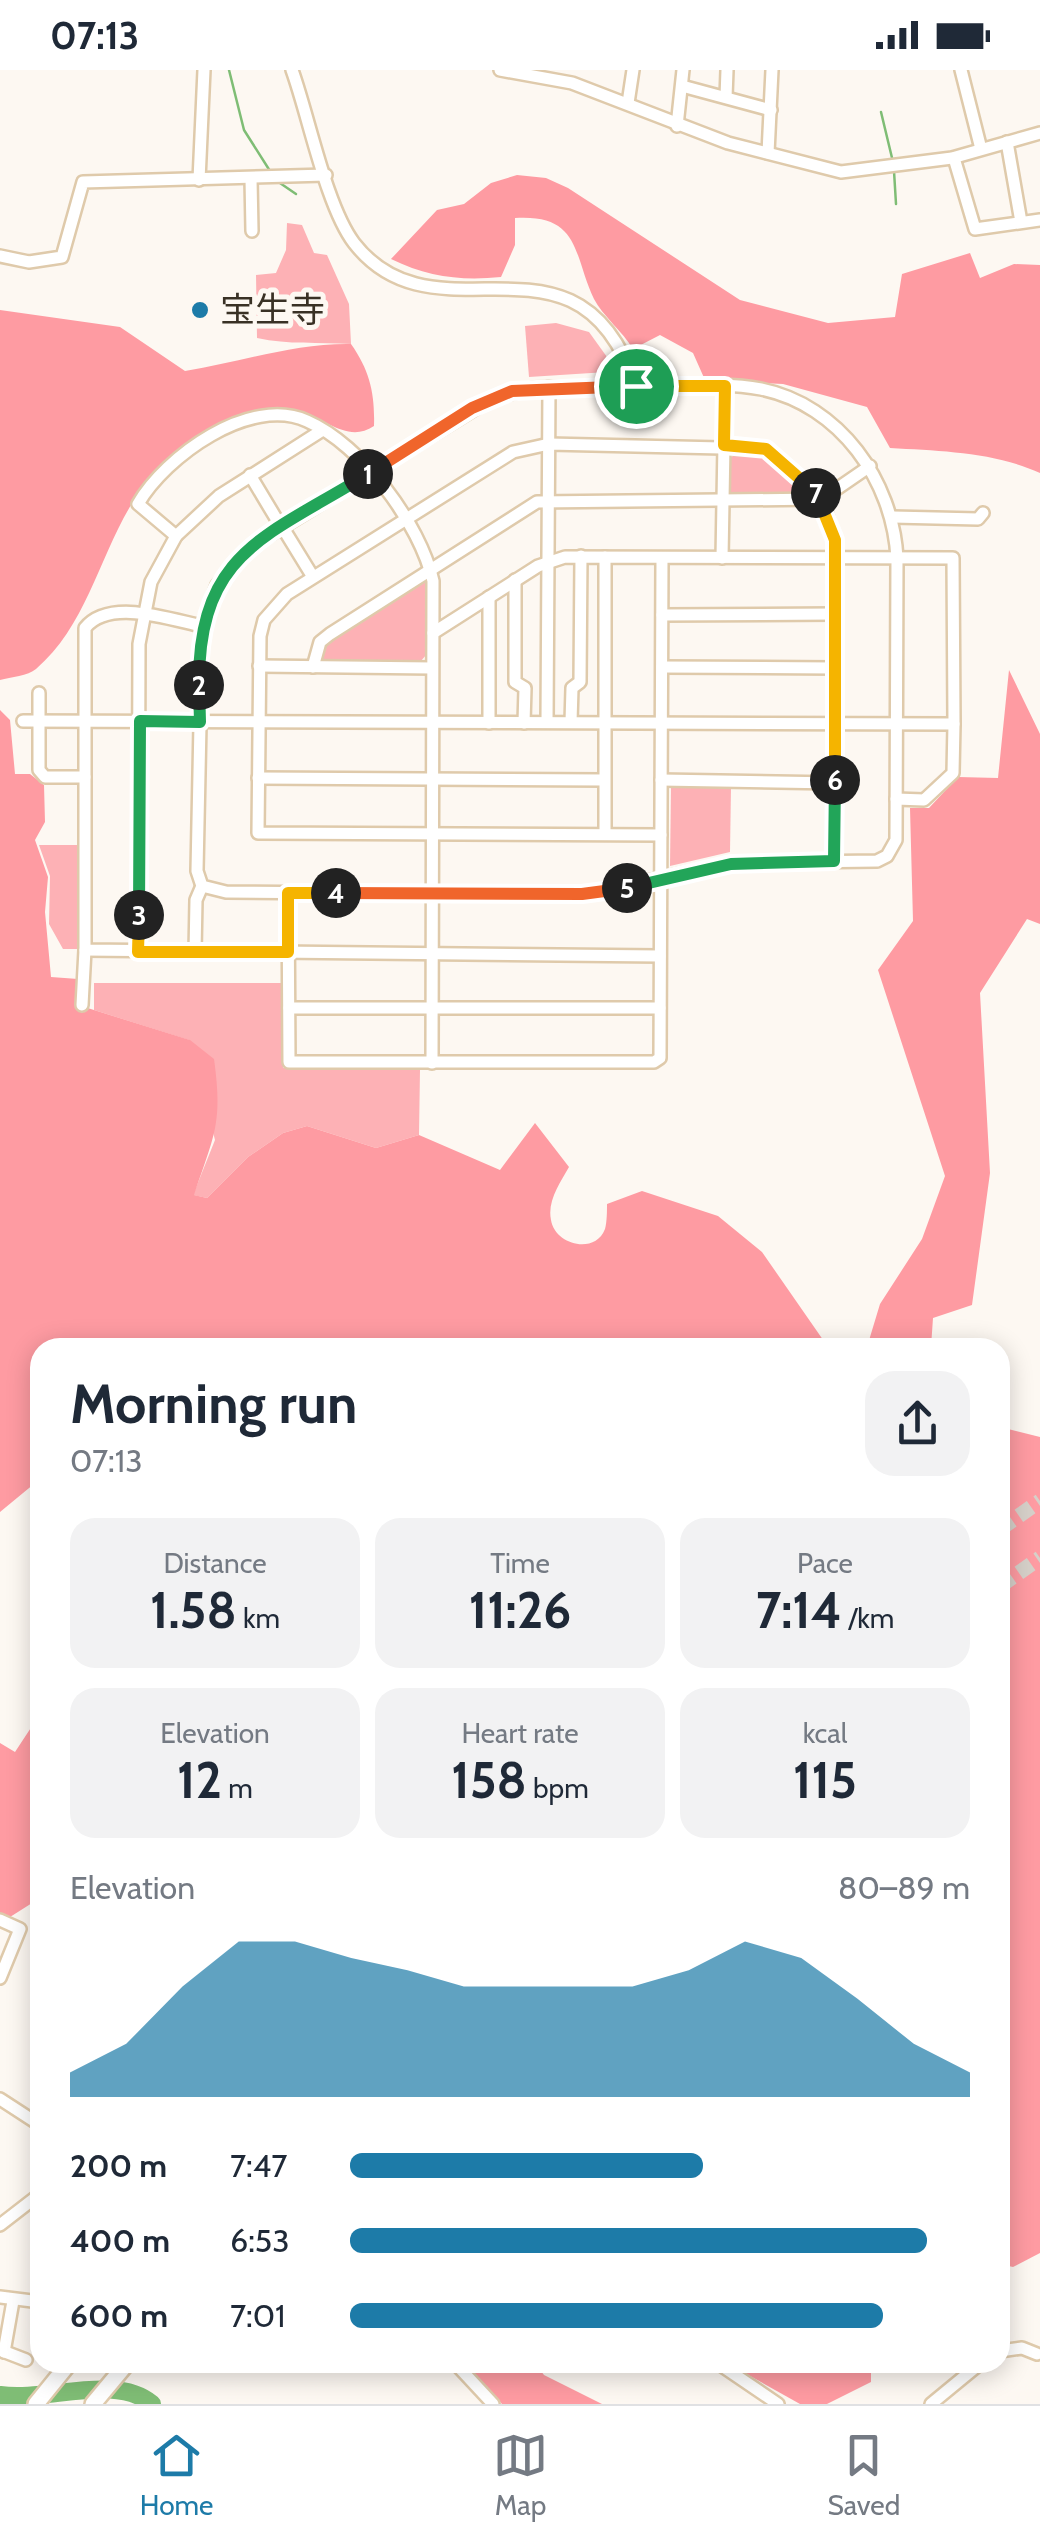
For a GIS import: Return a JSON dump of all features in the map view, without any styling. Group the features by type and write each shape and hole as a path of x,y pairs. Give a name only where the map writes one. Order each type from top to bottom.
{"highway":[{"path":"36,2404 61,2373"},
{"path":"93,2404 119,2373"}],"street":[{"path":"199,180 204,70"},
{"path":"292,70 352,241 382,269 422,286 526,288 570,300 610,329 623,348 636,386"},
{"path":"500,70 571,76 677,126 841,172 954,158 1040,133"},
{"path":"628,103 633,70"},
{"path":"677,126 683,70"},
{"path":"726,98 727,70"},
{"path":"768,154 772,70"},
{"path":"961,70 981,149"},
{"path":"682,86 771,110"},
{"path":"1008,142 1020,222"},
{"path":"954,158 976,228 1040,220"},
{"path":"0,256 29,262 62,257 83,182 326,175"},
{"path":"251,179 252,230"},
{"path":"722,558 725,386"},
{"path":"725,386 755,388 799,402 834,428 870,466 894,517 896,840 887,856 877,861 731,864 582,894 211,892 202,886 197,871 202,626 217,586 252,546 472,408 512,391 549,387 725,386"},
{"path":"548,722 549,387"},
{"path":"176,536 138,504 146,489 191,448 237,422 304,419 373,471 430,567 432,1063"},
{"path":"138,952 143,614 152,582 176,536 219,496 322,431"},
{"path":"661,834 258,833 259,666 264,620 287,594 500,458 548,444 724,445 766,449 822,500 832,525 836,558 834,861"},
{"path":"312,666 320,642 330,634 527,506 548,500 822,500 870,466"},
{"path":"250,475 277,520"},
{"path":"894,517 978,519 983,512"},
{"path":"286,533 313,577"},
{"path":"571,722 572,688 580,682 581,556"},
{"path":"432,634 548,561 581,556 953,558 954,773 924,800 896,799"},
{"path":"605,557 605,834"},
{"path":"288,893 288,1062 654,1062 660,1058 662,558"},
{"path":"516,580 516,682 525,688 524,723"},
{"path":"489,597 489,723"},
{"path":"82,1005 85,628 102,616 143,614 202,626"},
{"path":"662,615 835,614"},
{"path":"259,666 432,668"},
{"path":"662,667 835,668"},
{"path":"39,694 39,770 45,777 85,778"},
{"path":"23,722 954,724"},
{"path":"258,778 604,780"},
{"path":"662,780 835,782"},
{"path":"195,952 196,900 202,886"},
{"path":"84,950 660,956"},
{"path":"289,1008 660,1008"},
{"path":"0,1920 20,1929 0,1978"},
{"path":"0,2099 30,2118"},
{"path":"0,2225 30,2202"},
{"path":"6,2299 2,2351 26,2360"},
{"path":"1010,2350 1022,2348 1037,2354"},
{"path":"464,2373 493,2404"},
{"path":"732,2373 778,2404"},
{"path":"931,2404 969,2373"}],"shaded area":[{"path":"517,175 546,178 568,188 740,300 828,323 895,317 902,274 970,253 980,278 1014,264 1040,265 1040,473 986,457 890,448 867,407 783,384 705,380 693,353 660,335 633,349 594,299 571,240 552,223 515,218 515,245 501,277 445,276 391,259 437,210 464,204 491,183"},
{"path":"287,223 302,225 314,253 327,255 349,304 351,344 257,338 256,275 276,273 286,250"},
{"path":"0,310 120,327 185,371 289,350 351,344 370,383 374,426 365,431 347,431 304,413 266,410 229,421 194,440 144,485 89,594 57,647 33,671 0,680"},
{"path":"556,323 589,332 607,357 607,372 529,377 525,326"},
{"path":"737,453 765,455 807,491 803,496 734,495 729,490 730,458"},
{"path":"421,580 426,583 427,654 420,662 321,661 334,636"},
{"path":"1009,670 1040,734 1040,924 1027,919 980,993 990,1173 972,1305 933,1318 932,1338 870,1338 880,1304 922,1239 945,1176 878,970 913,921 910,808 929,808 958,777 998,778"},
{"path":"0,710 10,720 15,774 30,774 44,785 45,822 35,840 48,877 45,912 51,977 78,979 78,1005 190,1040 214,1059 215,1129 194,1195 207,1198 248,1157 283,1133 307,1126 376,1148 419,1135 500,1170 535,1123 569,1167 551,1206 551,1220 560,1236 576,1244 593,1242 605,1229 607,1204 642,1191 718,1216 762,1252 822,1338 30,1338 30,1487 0,1512"},
{"path":"671,787 731,787 730,852 670,866"},
{"path":"39,845 78,845 79,949 63,949 49,924 50,876"},
{"path":"94,983 283,983 283,1068 420,1070 419,1135 376,1148 307,1126 283,1133 248,1157 207,1198 193,1195 215,1140 189,1040 94,1010"},
{"path":"1010,1430 1040,1437 1040,2253 1013,2267"},
{"path":"30,1729 30,1904 10,1917 0,1918 0,1743 15,1752"},
{"path":"473,2373 542,2373 602,2404 502,2404"},
{"path":"745,2373 871,2373 871,2382 827,2404 800,2404"}],"waterway":[{"path":"229,70 244,130 270,171"},
{"path":"881,112 893,162"},
{"path":"894,171 896,204"},
{"path":"277,181 296,194"},
{"path":"0,2395 119,2390 152,2404"}],"tunnel":[{"path":"1010,1522 1040,1501"},
{"path":"1010,1579 1040,1558"}],"place":[{"name":"宝生寺","path":"200,310"}],"route":[{"path":"636,386 725,386 724,445 766,449 780,457 822,500 832,525 836,558 834,861 762,860 731,864 601,893 288,893 288,952 138,952 140,721 200,722 202,626 206,608 232,565 252,546 492,398 534,388 636,386"}]}
